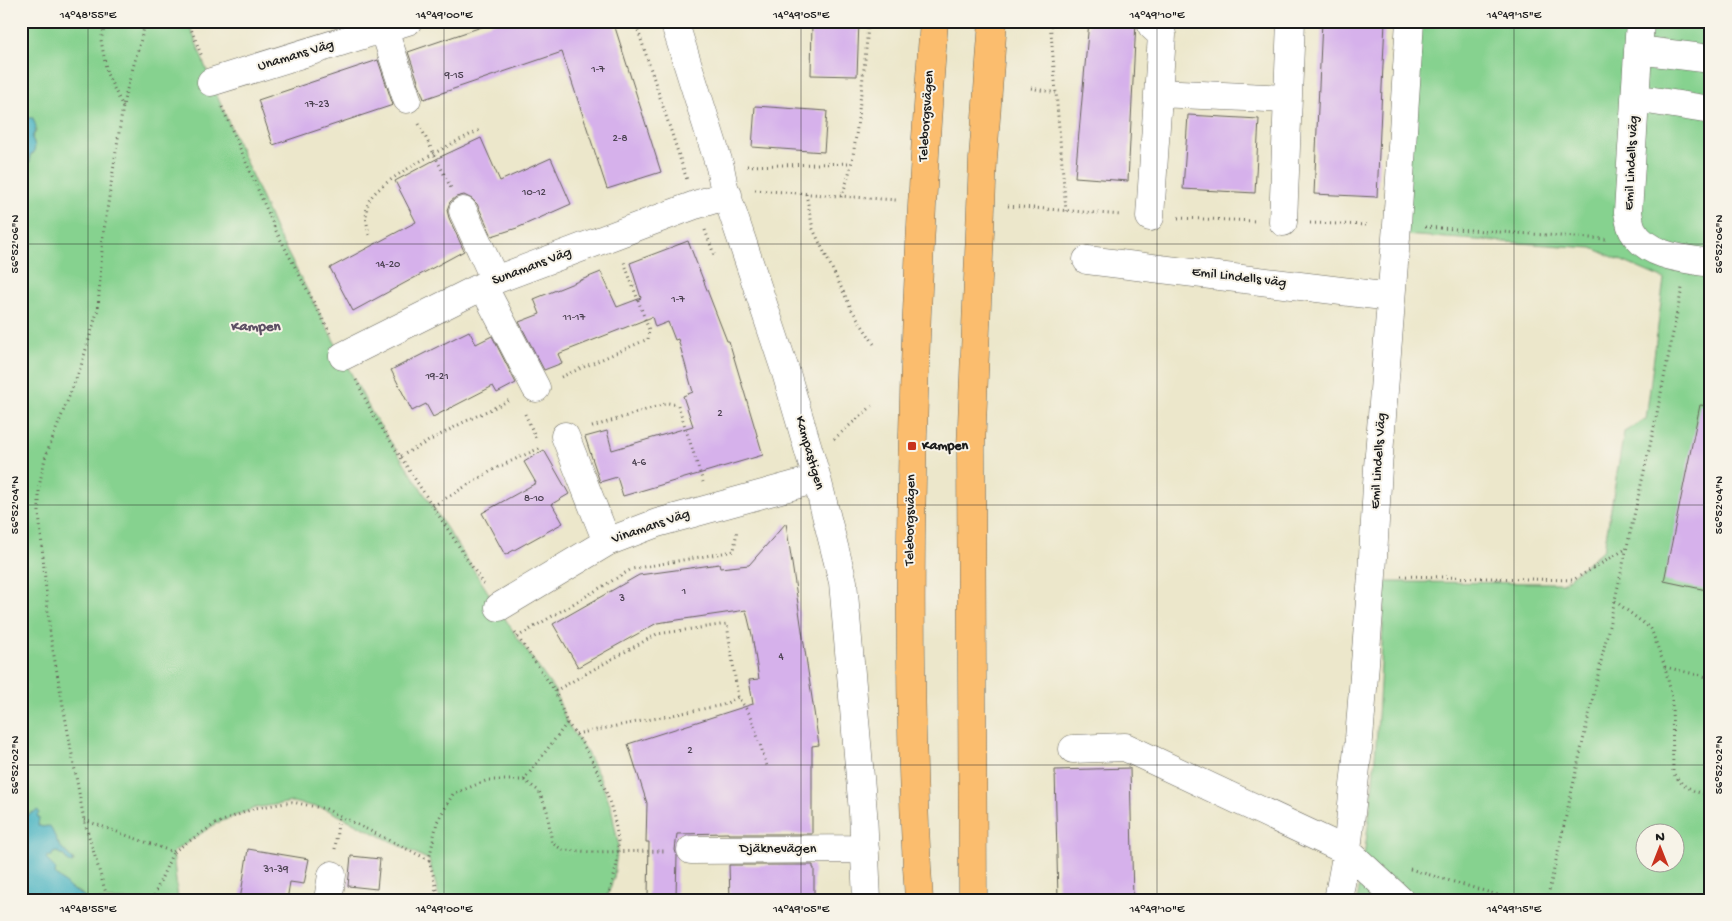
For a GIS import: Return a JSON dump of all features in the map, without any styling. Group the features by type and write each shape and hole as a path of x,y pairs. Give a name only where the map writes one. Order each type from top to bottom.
{"main road":[{"name":"Teleborgsvägen","path":"918,900 914,833 910,652 912,446 923,163 934,21"},
{"path":"973,900 971,448 983,159 993,21"}],"street":[{"name":"Kampastigen","path":"674,21 786,373 814,469 843,582 863,812 867,900"},
{"path":"1150,216 1162,35 1152,26 1152,21"},
{"path":"1283,222 1291,21"},
{"name":"Emil Lindells Väg","path":"1338,900 1347,851 1359,739 1410,21"},
{"name":"Emil Lindells väg","path":"1640,21 1628,212 1632,230 1644,244 1669,256 1700,261"},
{"name":"Unamans Väg","path":"211,82 396,24"},
{"path":"396,24 407,99"},
{"path":"1638,50 1711,59"},
{"path":"1158,93 1288,99"},
{"name":"Emil Lindells väg","path":"1635,98 1711,110"},
{"name":"Sunamans Väg","path":"343,356 489,283 724,183"},
{"path":"463,211 489,283 536,388"},
{"name":"Emil Lindells väg","path":"1087,260 1391,297"},
{"path":"565,436 607,542"},
{"name":"Vinamans Väg","path":"498,607 607,542 658,523 740,500 814,469"},
{"path":"1073,750 1125,747 1347,851 1400,900"},
{"name":"Djäknevägen","path":"691,850 865,849"}],"path":[{"path":"106,21 101,40 107,74 123,108"},
{"path":"108,900 84,820 50,634 39,513 39,486 45,458 81,366 98,309 103,236 123,108 146,21"},
{"path":"188,21 211,82 276,231 372,413 517,637 555,691 567,723 576,734 599,776 611,807 618,843 614,876 606,900"},
{"path":"634,21 692,196 716,260"},
{"path":"841,197 848,181 851,163 868,42 868,21"},
{"path":"1050,21 1066,211"},
{"path":"1031,88 1056,93"},
{"path":"407,99 463,211"},
{"path":"369,235 365,216 369,199 383,185 433,154 480,130"},
{"path":"724,183 851,163"},
{"path":"724,183 806,194 896,200"},
{"path":"806,194 812,229 852,310 874,344"},
{"path":"1007,206 1150,216 1397,225 1608,240 1632,230"},
{"path":"1547,900 1655,423 1700,261"},
{"path":"814,469 872,406"},
{"path":"525,413 537,439"},
{"path":"517,637 632,570 734,551 740,500"},
{"path":"1372,575 1574,580 1627,548"},
{"path":"1615,601 1651,629 1665,668 1672,697 1673,773 1683,785 1711,796"},
{"path":"555,691 657,634 727,624 738,696 751,716 766,766"},
{"path":"1665,668 1711,678"},
{"path":"576,734 723,705 738,696"},
{"path":"524,780 567,723"},
{"path":"440,900 429,860 437,822 453,794 488,780 524,780 539,791 547,811 552,843 563,850 618,853 691,850"},
{"path":"152,900 173,852 215,824 255,808 292,802 326,808 429,860"},
{"path":"330,887 339,815"},
{"path":"84,820 173,852"},
{"path":"1403,867 1515,900"},
{"path":"433,900 435,887"}],"green space":[{"path":"21,21 188,21 211,82 276,231 372,413 517,637 555,691 567,723 586,751 599,776 611,807 618,843 614,877 606,900 440,900 429,860 326,809 292,802 255,808 215,824 173,852 178,900 85,900 81,893 71,889 55,874 55,868 47,860 47,857 57,852 64,856 68,862 74,861 59,845 50,828 38,825 37,815 32,812 31,815 25,813 24,806 21,806 21,163 27,163 30,155 34,153 32,138 36,131 33,118 24,120 21,123"},
{"path":"1417,21 1711,21 1711,900 1357,900 1373,781 1385,582 1563,583 1604,549 1624,432 1646,419 1664,279 1592,248 1403,235"}],"water":[{"path":"28,118 33,118 36,125 32,138 35,146 34,152 30,155 30,162 21,163 21,123"},
{"path":"21,806 26,808 25,813 28,815 38,810 38,825 42,827 50,826 59,845 73,860 72,863 69,863 64,856 57,852 47,857 47,860 56,869 55,874 71,889 84,896 85,900 21,900"}],"building":[{"path":"499,21 613,21 661,172 607,189 562,52 424,99 408,52"},
{"path":"812,21 859,21 857,76 811,75"},
{"path":"1089,21 1136,21 1128,181 1075,177"},
{"path":"1322,21 1385,21 1377,197 1314,194"},
{"path":"378,60 393,105 273,145 258,100"},
{"path":"755,106 827,111 824,152 752,147"},
{"path":"1188,115 1259,119 1255,193 1183,189"},
{"path":"481,138 500,181 551,158 571,204 517,228 492,236 477,204 464,195 456,197 450,202 447,210 464,251 353,311 330,268 416,222 395,181"},
{"path":"688,241 727,341 729,341 763,455 623,496 617,477 600,482 585,437 607,431 612,450 693,426 683,396 693,392 678,339 675,340 668,322 655,327 652,317 558,354 562,363 544,370 519,322 540,314 534,299 601,272 617,307 641,298 630,263"},
{"path":"469,331 476,344 492,336 516,383 497,393 493,386 433,417 426,404 412,411 391,370"},
{"path":"1700,405 1711,406 1711,591 1664,581"},
{"path":"544,450 569,494 552,504 563,523 505,555 482,513 536,483 524,462"},
{"path":"786,523 819,745 812,746 812,834 677,834 675,850 677,856 676,896 648,896 649,842 646,842 647,803 628,744 753,704 749,680 759,679 746,610 657,623 578,667 553,624 639,575 719,564 720,568 749,565"},
{"path":"1130,768 1133,900 1058,900 1055,770"},
{"path":"248,849 309,859 304,884 290,882 287,900 240,900"},
{"path":"351,856 380,859 377,889 348,886"},
{"path":"729,865 813,865 814,900 730,900"}],"place":[{"name":"Kampen","path":"912,446"}],"district":[{"name":"Kampen","path":"256,327"}]}
